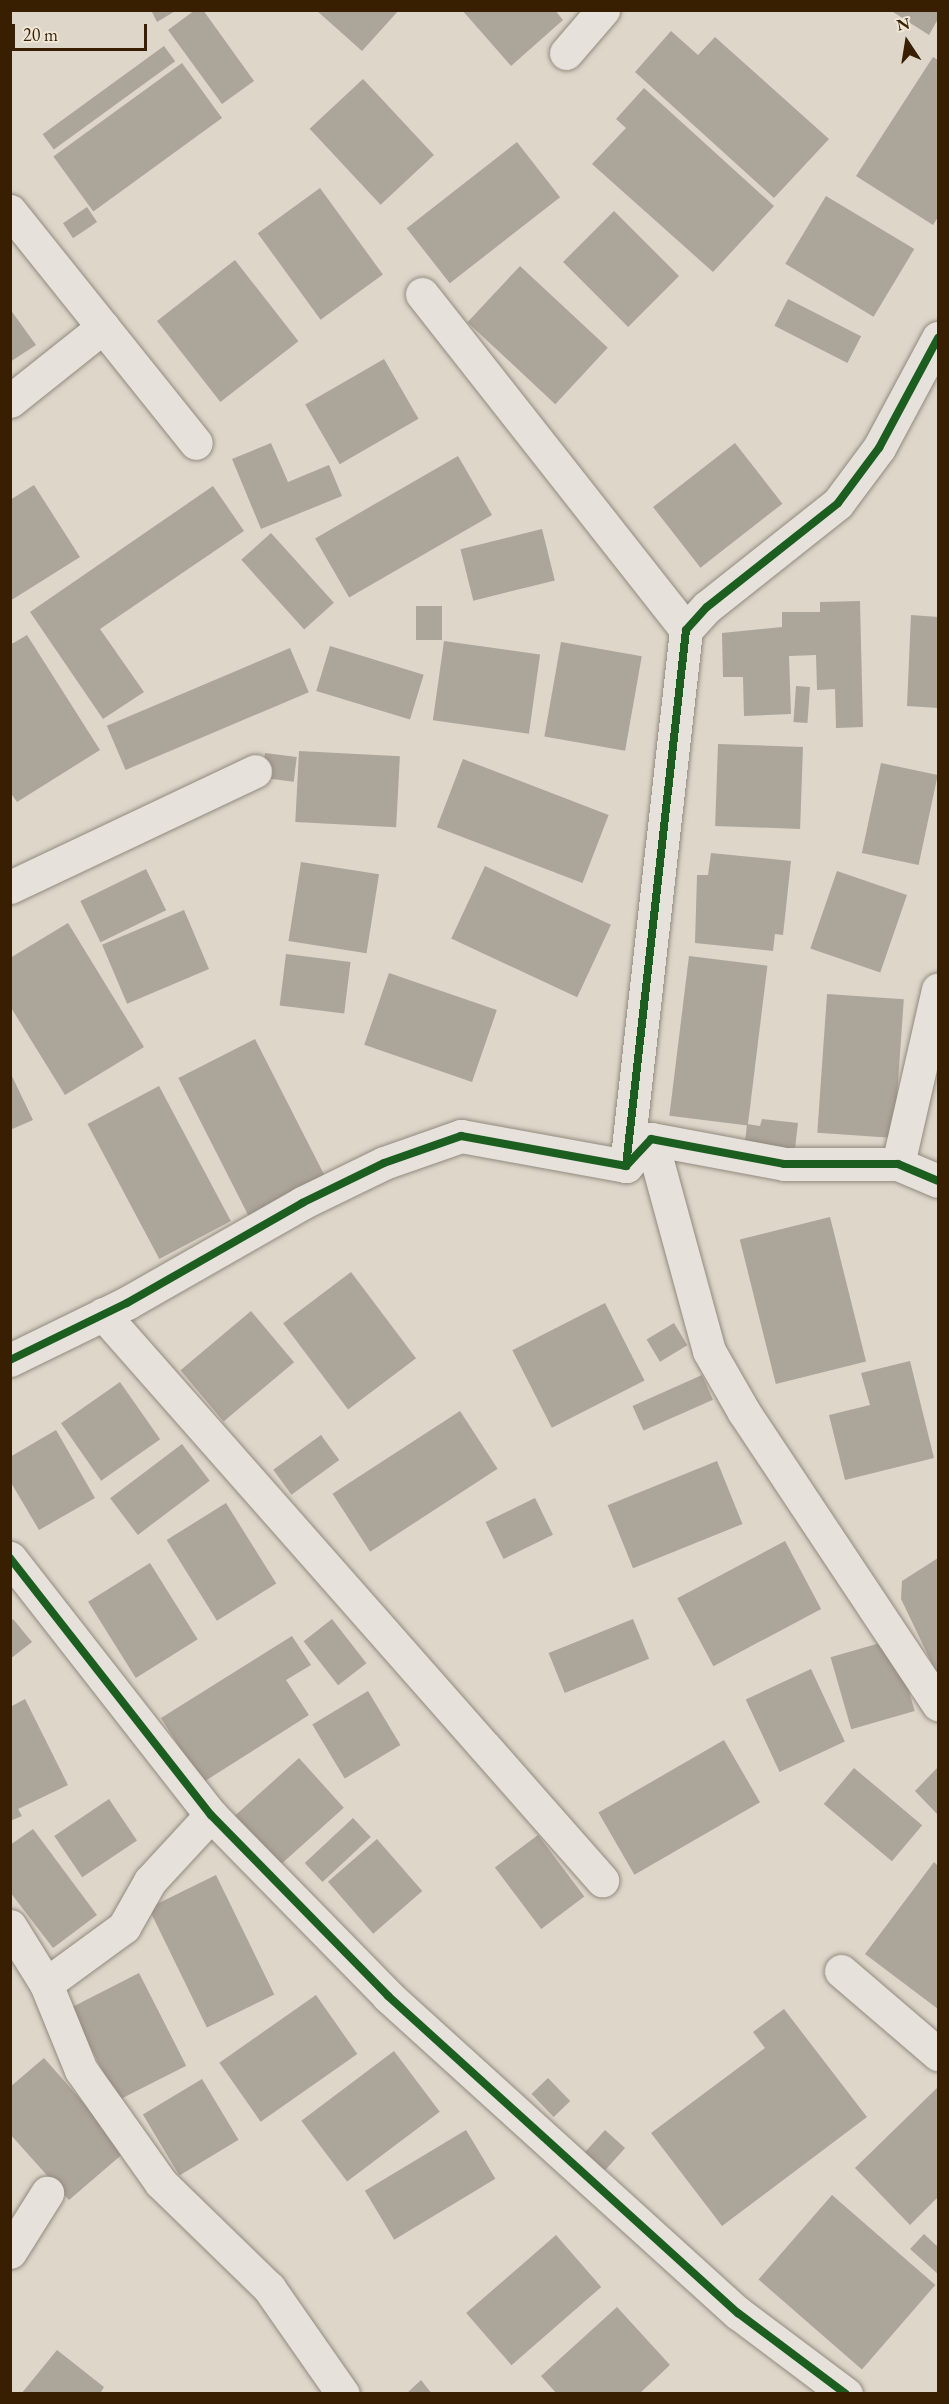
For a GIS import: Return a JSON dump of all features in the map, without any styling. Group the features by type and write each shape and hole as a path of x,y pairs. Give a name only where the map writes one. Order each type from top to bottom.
{"street":[{"path":"566,53 603,10"},
{"path":"10,211 196,443"},
{"path":"422,294 686,630"},
{"path":"10,401 103,327"},
{"path":"626,1166 686,630 707,607 838,503 879,448 939,338"},
{"path":"10,887 255,771"},
{"path":"898,1164 939,990"},
{"path":"10,1360 103,1314 302,1203 384,1163 461,1136 626,1166"},
{"path":"626,1166 651,1139"},
{"path":"651,1139 784,1164 898,1164 939,1181"},
{"path":"651,1139 709,1351 744,1412 939,1704"},
{"path":"103,1314 602,1881"},
{"path":"10,1558 211,1815 388,1996 537,2134 738,2313 846,2394"},
{"path":"46,1983 124,1926 150,1881 211,1815"},
{"path":"10,1926 46,1983 81,2070 161,2183 269,2288 343,2394"},
{"path":"841,1971 939,2054"},
{"path":"10,2252 47,2193"}],"building":[{"path":"151,10 177,10 157,22"},
{"path":"195,10 203,10 254,81 222,104 168,30"},
{"path":"316,10 399,10 362,51"},
{"path":"462,10 555,10 563,20 511,66"},
{"path":"890,10 938,10 938,19 929,35"},
{"path":"671,31 698,55 715,37 829,139 774,198 635,72"},
{"path":"164,46 175,61 54,150 43,134"},
{"path":"933,57 938,60 938,217 933,225 856,176"},
{"path":"182,63 222,118 93,211 53,156"},
{"path":"363,79 434,155 381,205 310,129"},
{"path":"644,88 774,206 713,272 592,164 626,128 616,119"},
{"path":"517,142 560,197 450,283 407,228"},
{"path":"320,188 383,275 321,320 258,233"},
{"path":"826,196 914,249 874,317 785,264"},
{"path":"87,207 97,222 73,238 63,223"},
{"path":"614,211 679,276 628,327 563,262"},
{"path":"235,260 298,341 220,402 157,321"},
{"path":"520,266 608,348 555,404 467,322"},
{"path":"788,299 861,336 847,363 774,326"},
{"path":"10,309 36,345 10,362"},
{"path":"384,359 418,419 340,464 305,404"},
{"path":"271,443 288,482 329,465 342,496 261,529 232,459"},
{"path":"735,443 782,504 700,568 653,507"},
{"path":"458,456 492,515 349,597 315,538"},
{"path":"34,485 80,557 10,601 10,500"},
{"path":"213,486 244,531 100,629 144,692 103,719 30,612"},
{"path":"542,529 555,580 473,601 460,549"},
{"path":"271,533 334,603 304,630 241,560"},
{"path":"860,601 863,727 836,728 835,689 817,690 816,655 789,656 791,714 744,716 743,677 723,677 722,633 782,627 782,612 820,612 820,602"},
{"path":"416,606 442,606 442,640 416,640"},
{"path":"911,615 938,617 938,708 907,706"},
{"path":"27,635 100,750 17,802 10,792 10,645"},
{"path":"444,641 540,654 529,734 433,720"},
{"path":"561,642 642,656 625,751 544,737"},
{"path":"330,646 424,675 410,720 316,691"},
{"path":"290,648 309,692 126,770 107,726"},
{"path":"796,686 810,687 807,723 793,722"},
{"path":"718,744 803,747 800,829 715,826"},
{"path":"299,751 400,756 396,827 295,822"},
{"path":"265,753 297,757 294,782 262,778"},
{"path":"463,759 609,815 582,883 437,827"},
{"path":"881,763 938,775 919,865 862,853"},
{"path":"711,853 791,861 783,935 775,934 773,951 695,943 697,875 708,875"},
{"path":"301,862 379,874 367,953 288,941"},
{"path":"485,866 611,925 577,997 451,939"},
{"path":"146,869 166,910 101,942 80,901"},
{"path":"837,871 907,895 880,973 810,949"},
{"path":"184,910 209,969 127,1004 102,945"},
{"path":"68,923 144,1047 65,1095 10,1006 10,958"},
{"path":"286,954 351,962 344,1014 280,1006"},
{"path":"689,956 767,966 748,1125 669,1116"},
{"path":"389,973 497,1010 472,1082 364,1045"},
{"path":"827,994 904,999 894,1138 817,1133"},
{"path":"255,1039 329,1183 252,1222 178,1078"},
{"path":"10,1072 33,1120 10,1130"},
{"path":"159,1086 231,1221 159,1259 87,1124"},
{"path":"762,1119 798,1123 794,1157 744,1151 747,1124 760,1126"},
{"path":"830,1217 866,1362 776,1384 740,1239"},
{"path":"351,1272 416,1358 348,1409 283,1323"},
{"path":"605,1303 644,1381 552,1428 512,1350"},
{"path":"251,1311 294,1362 224,1421 181,1370"},
{"path":"674,1323 687,1345 660,1362 647,1339"},
{"path":"910,1361 934,1458 845,1480 829,1415 870,1405 861,1373"},
{"path":"702,1375 713,1400 644,1431 633,1406"},
{"path":"120,1382 160,1439 101,1481 61,1423"},
{"path":"460,1411 498,1469 370,1552 333,1494"},
{"path":"56,1430 95,1498 39,1530 10,1481 10,1457"},
{"path":"321,1435 339,1460 291,1495 273,1470"},
{"path":"182,1444 210,1481 138,1535 110,1498"},
{"path":"717,1461 742,1524 633,1568 608,1505"},
{"path":"535,1498 553,1535 504,1559 486,1522"},
{"path":"226,1503 276,1584 217,1621 167,1540"},
{"path":"785,1541 821,1609 713,1666 677,1598"},
{"path":"938,1558 938,1676 901,1599 902,1581"},
{"path":"150,1563 198,1639 136,1678 88,1602"},
{"path":"13,1619 32,1642 10,1659 10,1621"},
{"path":"332,1619 366,1663 338,1685 304,1641"},
{"path":"633,1619 649,1659 565,1693 549,1653"},
{"path":"292,1636 311,1665 286,1680 309,1715 202,1783 161,1718"},
{"path":"894,1639 915,1711 851,1729 831,1657"},
{"path":"811,1669 845,1742 780,1772 746,1699"},
{"path":"368,1691 400,1745 345,1778 312,1724"},
{"path":"25,1699 68,1785 18,1809 22,1816 10,1821 10,1707"},
{"path":"724,1740 760,1802 634,1875 598,1812"},
{"path":"299,1758 344,1808 275,1869 231,1820"},
{"path":"938,1767 938,1815 915,1791"},
{"path":"854,1768 922,1825 892,1861 824,1804"},
{"path":"109,1799 137,1840 82,1877 54,1836"},
{"path":"353,1818 371,1837 322,1882 305,1863"},
{"path":"33,1829 97,1915 53,1948 10,1892 10,1845"},
{"path":"538,1835 584,1896 541,1929 495,1867"},
{"path":"377,1839 422,1891 373,1934 328,1882"},
{"path":"934,1862 938,1866 938,2009 865,1954"},
{"path":"216,1875 274,1995 207,2027 149,1908"},
{"path":"139,1973 186,2066 118,2101 70,2008"},
{"path":"316,1995 357,2054 261,2122 219,2063"},
{"path":"784,2009 867,2117 722,2226 651,2133 765,2048 753,2032"},
{"path":"394,2051 440,2112 347,2182 301,2121"},
{"path":"44,2058 126,2151 69,2200 10,2134 10,2087"},
{"path":"548,2078 570,2101 554,2117 531,2094"},
{"path":"202,2079 239,2140 179,2175 143,2115"},
{"path":"938,2087 938,2197 910,2225 855,2168"},
{"path":"466,2130 495,2179 394,2240 365,2191"},
{"path":"605,2130 625,2148 599,2177 579,2159"},
{"path":"832,2195 935,2285 862,2369 759,2280"},
{"path":"924,2234 938,2247 938,2274 910,2249"},
{"path":"556,2235 601,2287 511,2365 466,2313"},
{"path":"617,2307 670,2365 639,2394 557,2394 541,2376"},
{"path":"57,2350 104,2387 100,2394 21,2394"},
{"path":"421,2380 432,2394 406,2394"}],"cycle path":[{"path":"626,1166 686,630 707,607 838,503 879,448 938,338"},
{"path":"10,1360 127,1303 302,1203 384,1163 461,1136 626,1166 651,1139 784,1164 898,1164 938,1181"},
{"path":"10,1558 211,1815 388,1996 738,2313 846,2394"}]}
